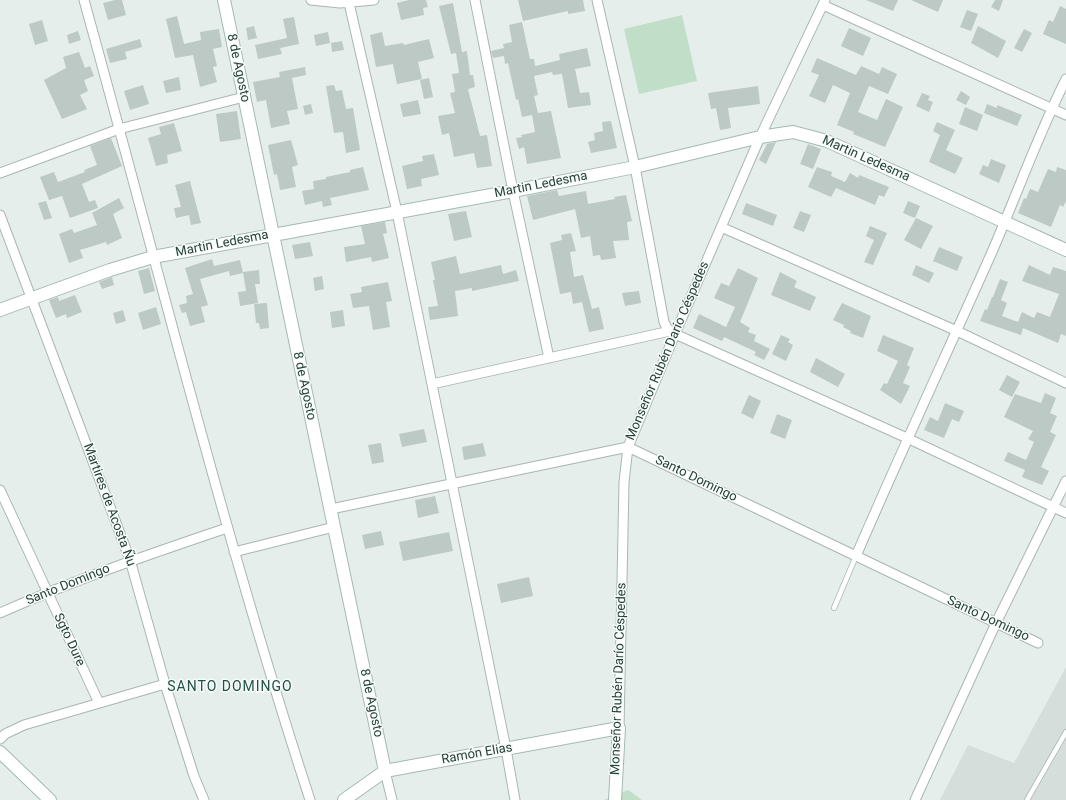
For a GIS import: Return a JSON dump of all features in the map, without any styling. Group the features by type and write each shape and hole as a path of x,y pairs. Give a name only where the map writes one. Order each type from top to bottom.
{"street":[{"path":"84,0 227,528 286,727 310,800"},
{"name":"8 de Agosto","path":"224,0 385,771"},
{"path":"312,0 343,2 374,0"},
{"path":"475,0 512,191 549,358"},
{"path":"597,0 635,167 664,322 672,332 907,438 1066,513"},
{"path":"343,2 397,212 506,749 515,800"},
{"path":"824,3 1066,115"},
{"name":"Monseñor Rubén Darío Céspedes","path":"615,800 619,728 624,482 628,447 672,332 721,227 760,137 824,3"},
{"path":"856,556 907,438 1005,223 1052,108 1066,79"},
{"path":"0,173 119,129 244,97"},
{"name":"Martin Ledesma","path":"0,310 110,270 153,257 635,167 760,137 793,132 827,141 1066,250"},
{"name":"Martires de Acosta Ñu","path":"0,215 130,560 165,684 194,776 204,800"},
{"path":"721,227 957,331 1066,383"},
{"path":"432,384 672,332"},
{"path":"331,509 452,482 628,447"},
{"name":"Santo Domingo","path":"628,447 1038,643"},
{"path":"915,800 996,623 1066,481"},
{"name":"Sgto Dure","path":"0,490 46,592 99,703"},
{"path":"234,552 334,527"},
{"name":"Santo Domingo","path":"0,613 46,592 130,560 227,528"},
{"path":"0,739 5,734 24,725 165,684"},
{"name":"Ramón Elias","path":"344,800 385,771 619,728"},
{"path":"0,752 50,800"},
{"path":"385,771 392,800"}],"lane":[{"path":"834,608 856,556"},
{"path":"1027,800 1066,732"}],"shaded area":[{"path":"1066,667 1066,800 940,800 968,745 1014,763"}],"green space":[{"path":"682,15 697,81 639,94 624,29"},
{"path":"628,790 642,800 604,800"}],"building":[{"path":"122,0 126,15 108,20 103,3"},
{"path":"409,0 426,0 428,7 423,8 424,15 401,20 397,3"},
{"path":"518,0 583,0 585,11 568,14 568,11 523,21"},
{"path":"866,0 898,0 893,11"},
{"path":"911,0 943,0 938,12"},
{"path":"995,0 1003,0 999,11 991,7"},
{"path":"453,3 462,52 467,51 470,75 473,75 475,87 468,89 480,136 487,135 492,166 477,168 474,153 454,157 449,133 442,135 438,116 455,113 450,93 455,92 452,74 459,73 456,53 451,54 439,6"},
{"path":"1060,6 1066,9 1066,44 1043,34 1049,20 1053,22"},
{"path":"967,10 978,14 971,31 960,27"},
{"path":"177,16 184,44 201,40 200,32 219,29 222,47 213,49 217,66 213,67 217,82 200,87 193,55 175,58 166,19"},
{"path":"294,17 299,44 280,48 282,54 258,59 255,45 287,38 283,19"},
{"path":"42,20 48,41 35,45 29,24"},
{"path":"522,22 530,59 534,59 535,66 560,60 559,54 587,48 591,66 575,69 580,93 589,92 591,105 568,108 562,74 553,75 552,72 534,76 538,95 534,96 538,113 551,111 561,158 527,164 524,147 519,149 516,138 522,137 521,135 535,132 532,115 522,117 518,99 516,100 508,63 505,64 504,56 493,58 491,51 504,48 503,44 512,42 509,25"},
{"path":"254,26 257,38 248,40 246,28"},
{"path":"978,26 1006,41 998,58 971,43"},
{"path":"849,28 871,38 863,56 841,46"},
{"path":"1024,29 1032,33 1022,52 1014,48"},
{"path":"78,31 81,40 69,44 67,35"},
{"path":"328,32 330,43 316,46 314,35"},
{"path":"382,32 385,46 403,43 404,45 429,39 434,58 418,62 422,79 397,84 393,64 376,67 370,35"},
{"path":"140,39 142,47 125,52 127,59 110,63 106,49"},
{"path":"342,41 344,50 332,52 331,43"},
{"path":"79,52 85,68 90,66 94,76 84,80 88,91 80,95 87,109 62,119 44,80 66,68 63,57"},
{"path":"817,58 856,75 861,66 879,74 882,67 897,74 888,94 869,86 858,112 877,120 886,99 903,107 885,147 853,134 854,132 837,125 850,93 833,85 825,103 809,96 819,75 811,72"},
{"path":"305,67 306,75 292,78 298,109 287,111 290,124 271,128 266,100 257,102 253,82 280,77 279,72"},
{"path":"179,77 181,90 166,93 163,81"},
{"path":"429,78 433,97 424,99 420,80"},
{"path":"143,85 149,104 130,110 124,91"},
{"path":"334,85 336,91 342,90 346,109 353,108 360,150 346,153 343,132 334,133 326,86"},
{"path":"758,86 760,104 728,108 731,128 720,130 716,108 711,109 708,93"},
{"path":"961,91 970,97 966,105 956,100"},
{"path":"922,93 930,96 928,100 933,102 929,112 916,106"},
{"path":"418,100 421,114 403,117 400,104"},
{"path":"311,104 313,113 305,115 303,106"},
{"path":"987,104 997,108 997,105 1022,115 1017,126 984,113"},
{"path":"965,107 983,115 977,131 959,124"},
{"path":"237,111 241,139 220,142 216,114"},
{"path":"611,121 617,148 591,153 588,142 595,140 594,133 603,131 602,122"},
{"path":"937,122 955,130 946,150 963,158 955,174 929,162 940,135 933,131"},
{"path":"174,123 182,151 167,155 168,163 156,166 148,138 161,134 159,127"},
{"path":"111,138 122,166 82,184 89,202 95,200 98,208 70,218 62,196 49,200 40,177 54,172 58,182 85,172 84,170 97,165 90,146"},
{"path":"291,140 298,165 292,167 296,187 280,190 277,174 274,175 268,145"},
{"path":"776,142 766,164 759,160 767,144"},
{"path":"808,144 821,149 813,169 800,164"},
{"path":"434,154 439,175 421,179 422,186 407,189 402,166 423,161 422,156"},
{"path":"991,159 1006,165 999,183 979,174 983,165 988,167"},
{"path":"363,167 369,190 330,198 332,205 323,207 322,201 305,205 302,191 314,189 313,181 326,179 326,177 350,172 350,170"},
{"path":"817,167 832,172 831,176 845,182 850,173 858,178 859,175 889,187 884,197 879,195 875,205 836,188 831,197 808,187"},
{"path":"1057,167 1066,170 1066,201 1063,207 1060,205 1051,227 1018,213 1024,198 1026,199 1030,189 1038,192 1048,169 1056,172"},
{"path":"190,181 201,223 191,225 189,215 176,218 174,208 181,207 175,185"},
{"path":"557,190 559,196 586,191 588,204 615,199 614,197 626,195 632,221 627,222 629,240 613,241 616,258 601,260 600,255 593,256 590,236 581,238 575,209 533,220 527,196"},
{"path":"119,198 124,208 113,214 122,238 107,245 106,242 80,250 83,258 69,263 59,234 72,229 74,233 97,225 92,213"},
{"path":"46,201 52,218 44,220 38,203"},
{"path":"908,201 920,206 915,218 903,213"},
{"path":"746,203 777,215 773,226 742,214"},
{"path":"466,211 472,237 454,241 448,214"},
{"path":"800,211 811,215 804,232 793,228"},
{"path":"916,218 933,226 921,249 904,240"},
{"path":"385,222 387,233 383,234 389,258 372,262 371,257 346,262 344,247 365,244 361,226"},
{"path":"870,226 887,233 873,265 864,262 874,240 866,236"},
{"path":"571,233 576,251 570,252 574,277 583,275 592,309 599,307 604,329 589,332 582,302 573,304 571,292 560,294 550,243 562,240 561,235"},
{"path":"310,242 313,256 295,259 292,245"},
{"path":"939,247 963,257 957,271 933,261"},
{"path":"456,256 460,274 501,265 503,274 516,270 519,281 472,291 472,288 455,291 458,316 430,320 428,307 438,306 431,262"},
{"path":"212,259 214,266 240,260 243,273 230,276 229,271 200,279 208,305 201,307 205,322 190,326 186,312 182,313 179,305 187,303 186,296 193,294 185,268"},
{"path":"916,265 934,273 929,283 912,275"},
{"path":"1029,265 1050,275 1053,267 1066,271 1066,336 1061,334 1058,343 1023,328 1021,335 980,321 985,309 987,310 1000,279 1008,282 1001,300 1007,303 1002,316 1018,322 1022,312 1034,318 1037,312 1050,317 1059,294 1022,281"},
{"path":"149,268 155,291 144,294 138,271"},
{"path":"738,268 758,278 740,322 750,328 748,332 756,335 754,341 770,349 764,360 754,355 756,352 724,337 722,341 693,328 699,314 726,327 735,307 714,298 721,283 729,286"},
{"path":"259,270 260,284 255,284 258,303 240,306 238,292 246,291 243,272"},
{"path":"780,272 797,281 794,287 816,297 810,311 771,295"},
{"path":"322,276 324,289 315,291 313,278"},
{"path":"112,277 114,285 102,289 99,282"},
{"path":"388,282 392,301 386,302 390,327 373,330 369,306 353,308 350,294 362,292 361,287"},
{"path":"639,291 641,303 625,306 622,293"},
{"path":"75,295 82,312 67,318 66,314 56,318 49,300 58,297 59,301"},
{"path":"267,303 269,328 260,329 259,323 256,323 254,304"},
{"path":"842,303 871,316 863,338 850,333 851,331 843,327 844,325 833,320"},
{"path":"156,307 161,324 143,330 138,313"},
{"path":"123,310 126,321 116,324 113,313"},
{"path":"343,310 345,326 332,328 330,312"},
{"path":"781,335 790,339 788,342 793,345 786,361 772,354"},
{"path":"883,335 914,348 907,365 910,367 903,383 910,386 901,404 880,390 884,383 887,384 898,361 877,351"},
{"path":"816,358 845,374 838,387 810,372"},
{"path":"1007,375 1020,382 1012,397 999,390"},
{"path":"1045,393 1056,398 1050,413 1057,416 1050,432 1056,435 1041,467 1049,471 1042,485 1022,477 1025,470 1004,461 1008,452 1026,460 1034,442 1028,439 1033,431 1004,417 1015,394 1041,403"},
{"path":"749,395 761,401 753,419 741,413"},
{"path":"945,403 964,411 959,422 952,419 944,438 924,430 930,417 938,421"},
{"path":"777,414 792,420 785,439 770,433"},
{"path":"424,429 427,442 402,447 399,434"},
{"path":"381,443 384,462 372,464 368,445"},
{"path":"483,443 486,456 464,460 462,447"},
{"path":"435,496 439,513 418,518 415,500"},
{"path":"381,531 384,545 365,549 362,535"},
{"path":"449,532 453,551 403,561 399,542"},
{"path":"529,577 533,596 501,603 497,584"}],"district":[{"name":"SANTO DOMINGO","path":"230,687"}]}
